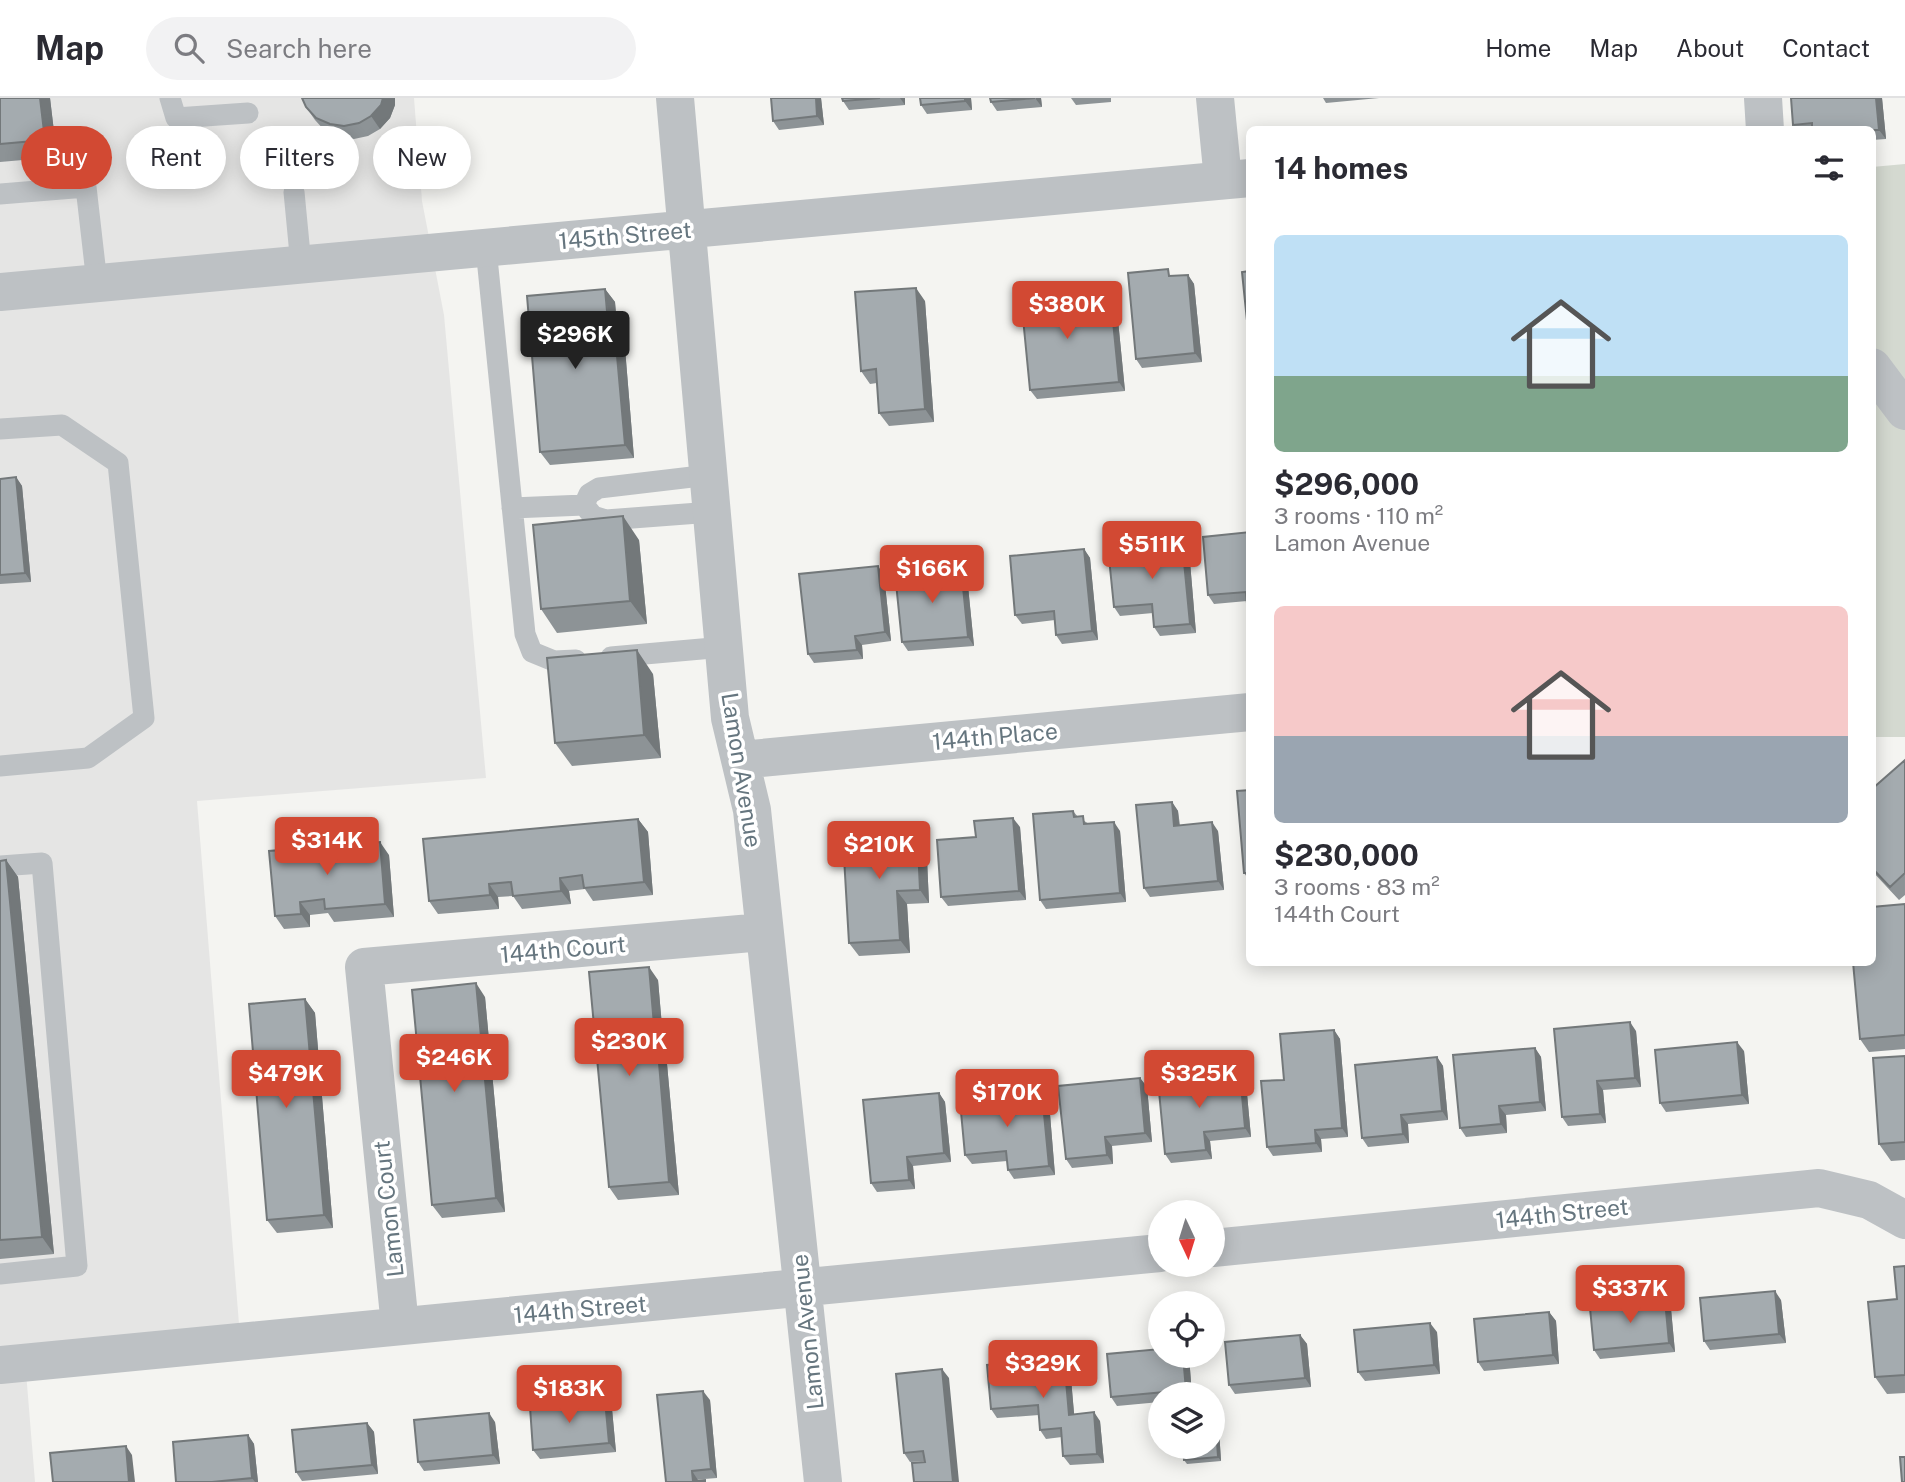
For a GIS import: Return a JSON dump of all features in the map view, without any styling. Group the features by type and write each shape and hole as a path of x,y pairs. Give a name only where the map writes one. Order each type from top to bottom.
{"street":[{"name":"Lamon Avenue","path":"675,98 730,718 752,810 823,1482"},
{"path":"1215,98 1236,179"},
{"path":"1763,98 1765,126"},
{"name":"145th Street","path":"0,292 1236,179"},
{"path":"1876,373 1905,411"},
{"name":"144th Place","path":"740,760 1246,712"},
{"name":"144th Court","path":"364,967 763,932"},
{"name":"Lamon Court","path":"364,967 400,1326"},
{"name":"144th Street","path":"1225,1247 1819,1188 1869,1200 1905,1220"},
{"name":"144th Street","path":"0,1365 1148,1254"}],"lane":[{"path":"170,98 176,118 248,113"},
{"path":"0,194 86,187 97,283"},
{"path":"294,192 301,265"},
{"path":"486,248 525,634 533,652 554,662 724,647"},
{"path":"0,429 62,425 118,463 144,718 88,758 0,766"},
{"path":"583,505 589,494 600,488 711,494"},
{"path":"583,505 593,516 606,520 711,494"},
{"path":"512,508 583,505"},
{"path":"0,866 42,863 77,1266 0,1274"}],"shaded area":[{"path":"0,98 414,98 416,126 373,126 373,189 421,189 444,315 486,778 197,801 239,1324 24,1348 35,1482 0,1482"},
{"path":"1905,164 1905,737 1876,737 1876,167"}],"building":[{"path":"0,98 40,98 43,126 21,126 21,142 0,144"},
{"path":"302,98 383,98 381,105 371,116 359,123 344,126 316,118"},
{"path":"771,98 816,98 817,116 773,121"},
{"path":"842,98 880,98 843,101"},
{"path":"920,98 965,98 965,101 921,105"},
{"path":"990,98 1035,98 991,102"},
{"path":"1791,98 1876,98 1879,130 1876,130 1876,126 1812,126 1812,123 1793,125"},
{"path":"1168,269 1169,276 1188,275 1195,353 1136,359 1128,273"},
{"path":"1242,272 1246,272 1246,311"},
{"path":"1055,283 1058,306 1111,301 1119,382 1030,390 1020,287"},
{"path":"916,288 925,409 879,413 876,369 861,371 855,292"},
{"path":"605,289 607,311 613,311 625,445 540,452 527,296"},
{"path":"16,477 25,573 0,575 0,479"},
{"path":"623,516 630,601 541,609 533,525"},
{"path":"1246,532 1246,592 1208,595 1203,537"},
{"path":"1182,541 1190,624 1154,627 1152,604 1114,607 1108,548"},
{"path":"1084,549 1092,631 1056,635 1054,611 1015,615 1010,556"},
{"path":"878,566 885,632 855,636 857,650 808,654 799,574"},
{"path":"961,567 968,637 902,642 895,573"},
{"path":"637,650 644,735 555,743 547,658"},
{"path":"1905,760 1905,873 1890,887 1876,872 1876,785"},
{"path":"1246,790 1246,873 1244,873 1237,791"},
{"path":"1172,802 1174,826 1212,822 1218,881 1144,888 1136,805"},
{"path":"1073,811 1074,817 1083,816 1084,824 1114,822 1120,893 1040,900 1033,814"},
{"path":"1013,818 1019,891 941,897 937,840 976,837 974,821"},
{"path":"638,819 644,882 584,888 582,875 560,878 561,891 513,896 511,882 489,884 490,895 429,901 423,839"},
{"path":"917,825 920,890 897,891 900,940 849,943 843,840 864,839 863,829"},
{"path":"380,842 385,904 325,909 324,899 300,902 301,914 275,916 269,851"},
{"path":"6,860 42,1237 0,1240 0,861"},
{"path":"1905,904 1905,1035 1860,1039 1853,966 1876,966 1876,907"},
{"path":"649,967 654,1025 645,1026 647,1052 658,1051 669,1182 609,1187 589,972"},
{"path":"476,983 496,1198 432,1205 412,990"},
{"path":"305,999 324,1215 267,1220 249,1004"},
{"path":"1630,1022 1635,1078 1597,1081 1600,1114 1562,1117 1554,1029"},
{"path":"1334,1030 1342,1128 1315,1130 1316,1143 1267,1147 1261,1081 1284,1080 1280,1034"},
{"path":"1737,1042 1742,1095 1660,1103 1655,1050"},
{"path":"1535,1048 1540,1102 1499,1106 1501,1124 1460,1128 1453,1055"},
{"path":"1905,1056 1905,1142 1879,1144 1873,1058"},
{"path":"1437,1057 1442,1111 1401,1115 1403,1134 1362,1138 1355,1065"},
{"path":"1240,1074 1245,1128 1204,1132 1206,1150 1165,1154 1158,1081"},
{"path":"1140,1078 1145,1133 1105,1137 1107,1155 1066,1159 1058,1086"},
{"path":"939,1093 944,1153 907,1157 909,1180 871,1183 863,1100"},
{"path":"1042,1093 1049,1166 1008,1170 1006,1151 965,1155 960,1101"},
{"path":"1905,1266 1905,1375 1875,1377 1868,1302 1897,1299 1894,1267"},
{"path":"1775,1291 1779,1334 1704,1341 1700,1298"},
{"path":"1665,1300 1669,1343 1594,1350 1590,1308"},
{"path":"1549,1312 1553,1355 1478,1362 1474,1319"},
{"path":"1430,1323 1434,1365 1358,1372 1354,1330"},
{"path":"1300,1335 1305,1378 1229,1385 1225,1342"},
{"path":"1148,1350 1148,1368 1184,1368 1185,1382 1148,1382 1148,1394 1111,1397 1107,1354"},
{"path":"1064,1358 1069,1415 1094,1412 1097,1454 1063,1456 1061,1428 1040,1430 1038,1405 991,1409 987,1365"},
{"path":"942,1369 953,1482 914,1482 912,1463 925,1462 923,1451 904,1453 896,1374"},
{"path":"703,1391 711,1469 692,1471 693,1481 705,1482 666,1482 657,1395"},
{"path":"605,1400 609,1443 533,1450 530,1407"},
{"path":"489,1413 493,1455 418,1462 414,1420"},
{"path":"367,1423 372,1465 296,1472 292,1430"},
{"path":"248,1435 252,1478 176,1482 173,1442"},
{"path":"126,1446 129,1482 53,1482 50,1453"},
{"path":"1900,1457 1905,1457 1905,1482 1902,1482"}]}
